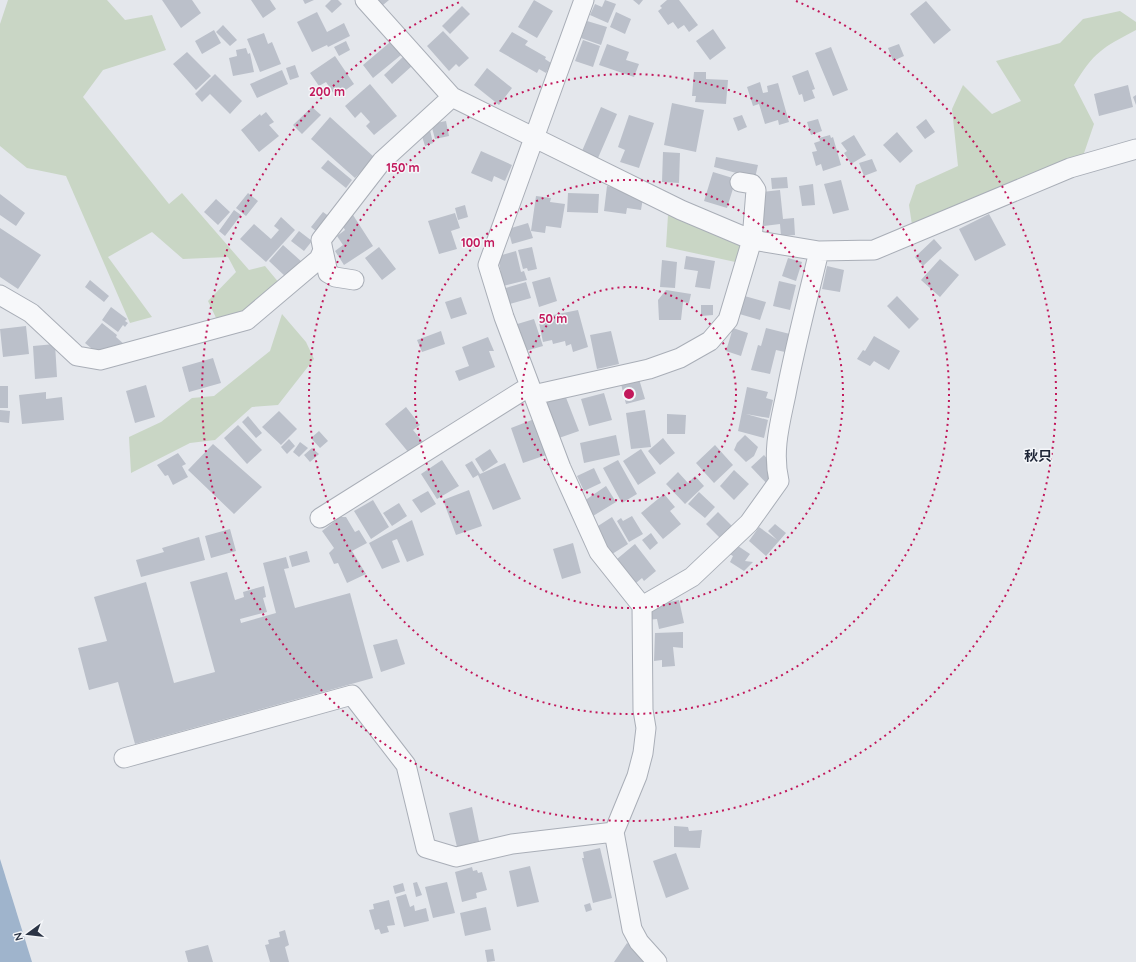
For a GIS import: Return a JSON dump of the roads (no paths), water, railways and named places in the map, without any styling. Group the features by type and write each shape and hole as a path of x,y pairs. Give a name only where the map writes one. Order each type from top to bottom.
{"street":[{"path":"365,0 452,97 681,210 752,240 819,251 874,250 1070,168 1136,149"},
{"path":"584,0 575,21 488,265 504,317 561,468 599,552 642,606 643,710 646,728 643,753 637,776 614,832 632,929 639,942 657,962"},
{"path":"354,280 335,277 328,273 321,240 382,161 452,97"},
{"path":"320,518 532,390 649,369 680,358 710,341 728,320 752,240 756,190 752,184 740,182"},
{"path":"0,294 31,313 77,356 100,360 247,320 319,259 323,250"},
{"path":"642,606 692,577 748,523 779,481 776,469 776,446 792,362 819,251"},
{"path":"124,758 352,695 406,765 426,848 456,857 512,844 614,832"}],"water":[{"path":"0,859 32,962 0,962"}],"district":[{"name":"秋只","path":"1038,456"}]}
